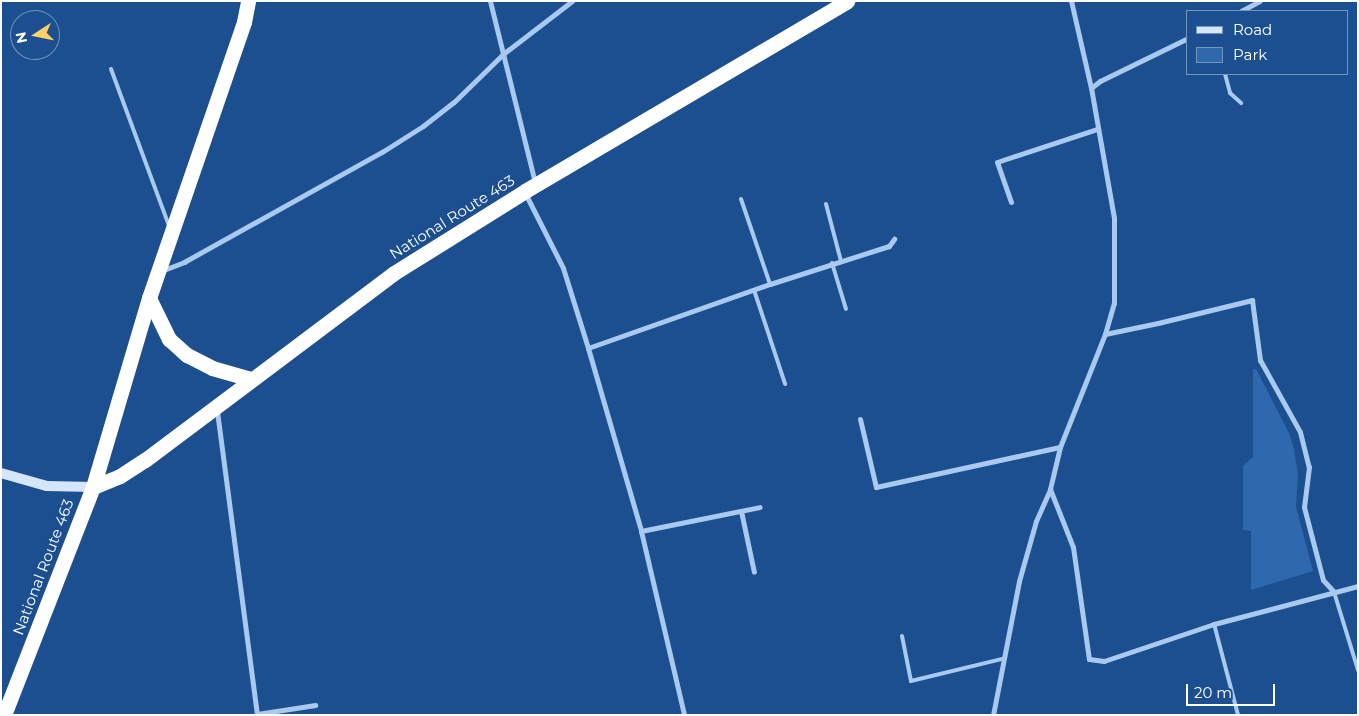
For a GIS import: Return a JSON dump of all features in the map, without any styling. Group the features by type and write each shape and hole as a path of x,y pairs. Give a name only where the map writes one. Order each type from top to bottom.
{"highway":[{"name":"National Route 463","path":"4,715 92,487 150,298 244,22 248,1"},
{"name":"National Route 463","path":"92,487 120,476 216,408 251,379 394,273 530,189 847,1"},
{"path":"150,298 169,339 187,355 212,368 251,379"}],"street":[{"path":"490,1 503,54 530,189 563,268 588,348 641,531 684,715"},
{"path":"159,271 184,262 390,147 454,102 503,54 572,1"},
{"path":"993,715 1002,658 1021,572 1036,521 1050,489 1060,447 1105,334 1114,303 1114,218 1091,88 1071,1"},
{"path":"1243,10 1260,1"},
{"path":"1091,88 1100,81 1186,39"},
{"path":"1011,202 997,162 1097,129"},
{"path":"588,348 770,284 889,246 894,239"},
{"path":"1105,334 1252,300 1260,360 1300,432 1309,467 1304,507 1323,580 1334,592"},
{"path":"216,408 257,714 315,705"},
{"path":"860,418 876,487 1060,447"},
{"path":"1,473 47,486 92,487"},
{"path":"1050,489 1073,546 1089,659 1104,661 1214,624 1358,586"},
{"path":"641,531 760,507"},
{"path":"741,511 754,572"}],"lane":[{"path":"112,69 172,235"},
{"path":"1225,75 1230,93 1241,103"},
{"path":"741,199 770,284"},
{"path":"826,204 841,260"},
{"path":"832,263 846,309"},
{"path":"754,290 785,384"},
{"path":"1334,592 1358,670"},
{"path":"1214,624 1238,715"},
{"path":"902,636 912,681 1002,658"}],"green space":[{"path":"1253,369 1256,369 1289,433 1294,449 1298,475 1296,507 1313,571 1251,590 1251,531 1243,530 1243,466 1253,457"}]}
